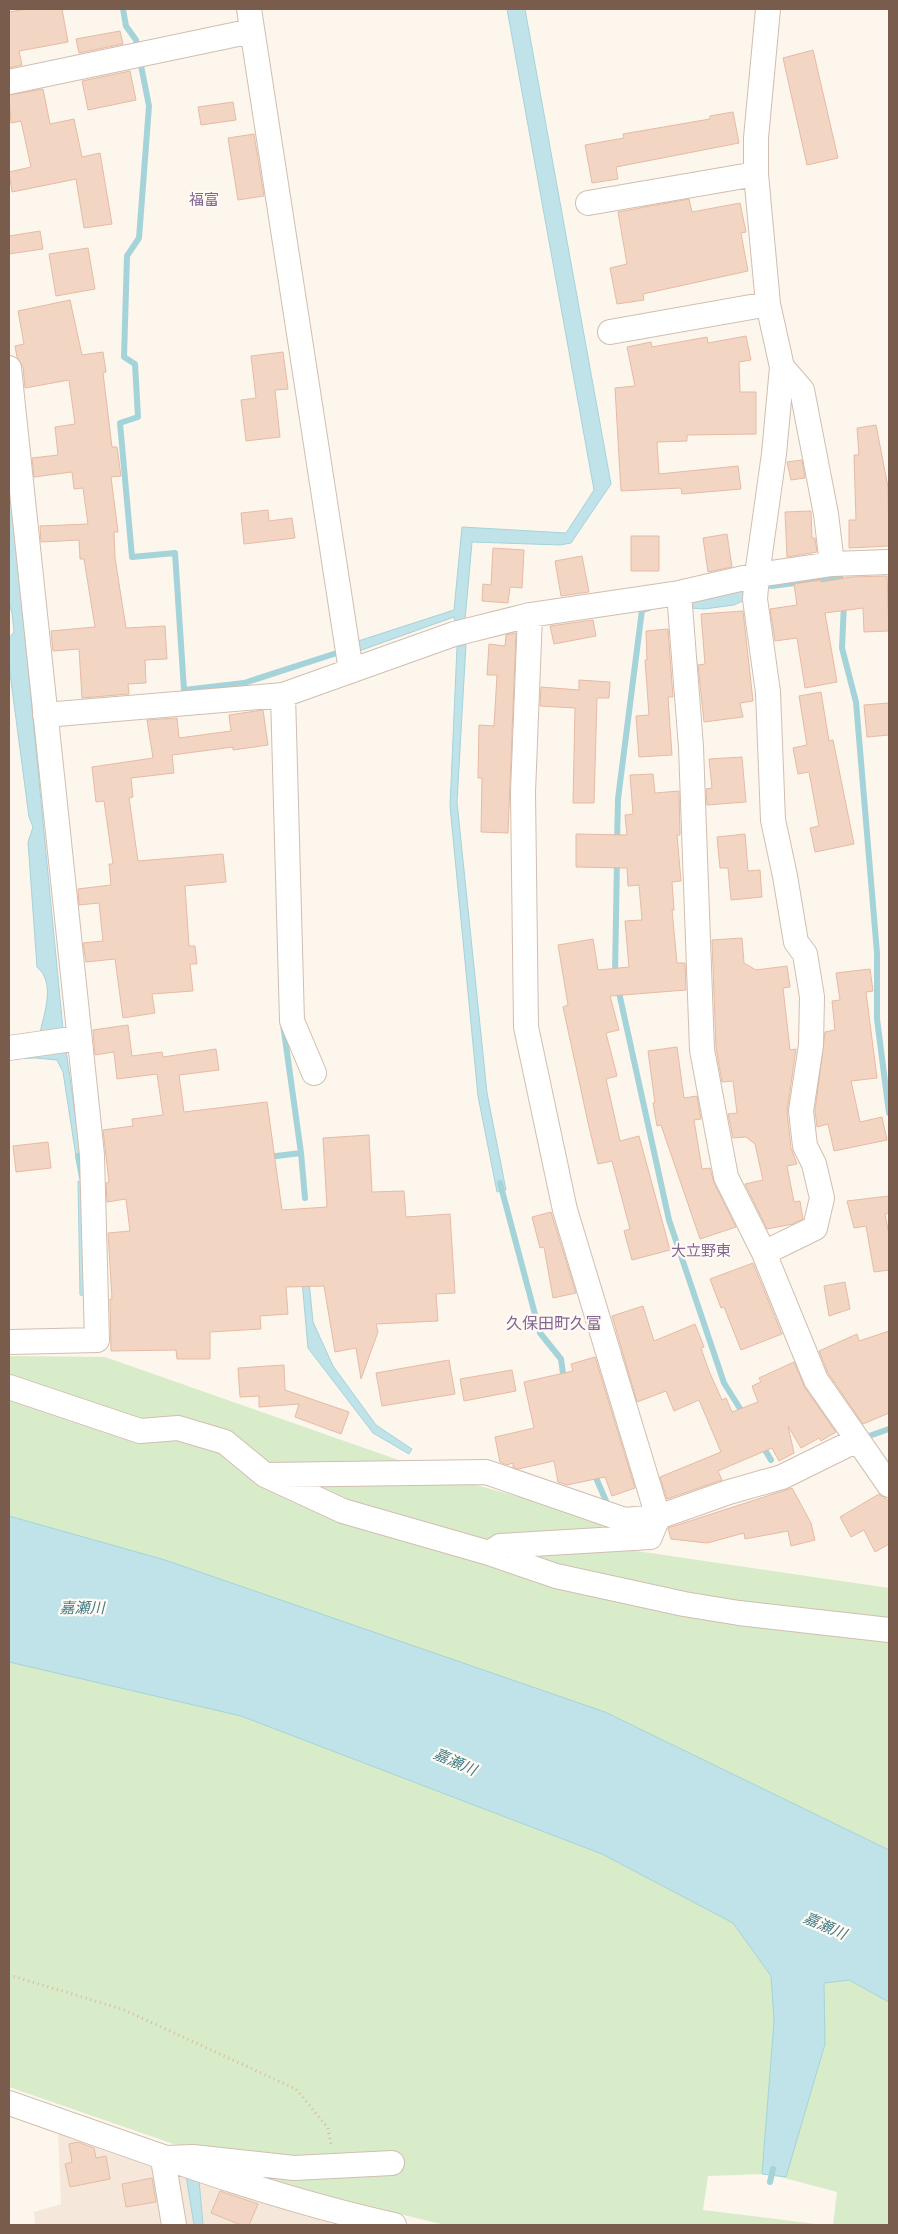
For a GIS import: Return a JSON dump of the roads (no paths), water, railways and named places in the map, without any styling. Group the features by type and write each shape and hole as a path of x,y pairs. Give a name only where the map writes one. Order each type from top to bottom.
{"street":[{"path":"764,1254 815,1228 822,1198 814,1164 805,1146 801,1110 811,1045 812,997 805,954 796,942 773,820 768,692 755,599 774,454 782,367 768,304 756,174 756,138 768,9"},
{"path":"9,82 250,20 349,658"},
{"path":"588,203 756,174"},
{"path":"610,332 768,304"},
{"path":"782,367 802,390 826,514 832,564"},
{"path":"9,368 12,441 45,715 66,1040 92,1155 97,1340 9,1342"},
{"path":"45,715 283,695 349,658 530,615 680,603 757,575 832,564 889,562"},
{"path":"680,603 691,747 702,1050 726,1177 764,1254 816,1380 889,1485"},
{"path":"489,1553 500,1546 650,1537 658,1517 565,1210 526,1028 523,792 530,615"},
{"path":"283,695 292,1021 314,1073"},
{"path":"9,1048 66,1040"},
{"path":"9,1387 140,1430 178,1428 225,1442 265,1475 343,1511 489,1553 556,1576 684,1604 748,1614 889,1630"},
{"path":"265,1475 486,1472 625,1520 658,1517 729,1492 782,1477 858,1440"},
{"path":"9,2103 167,2158 332,2211 394,2225"},
{"path":"167,2158 193,2157 294,2168 392,2163"},
{"path":"167,2158 164,2165 174,2225"}],"water":[{"path":"507,9 525,9 611,484 571,543 560,545 472,542 465,620 455,623 454,617 359,651 355,642 454,610 462,527 566,533 594,490"},
{"path":"9,470 63,1029 40,1033 46,1008 47,990 43,974 37,967 28,842 33,827 29,817 9,666 9,638 14,632 9,603"},
{"path":"766,582 779,584 734,605 704,609 664,606"},
{"path":"466,644 457,802 487,1093 506,1190 497,1192 478,1096 450,806 457,647"},
{"path":"66,1050 82,1163 77,1163 63,1072 57,1060 35,1058 9,1059"},
{"path":"78,1181 84,1182 92,1296 80,1295"},
{"path":"302,1281 309,1281 313,1322 333,1366 376,1425 412,1449 409,1454 373,1433 308,1348"},
{"name":"嘉瀬川","path":"9,1516 165,1560 605,1712 889,1850 889,2002 849,1980 824,1983 825,2044 786,2177 762,2174 774,2021 771,1976 733,1923 602,1854 241,1716 9,1662"},
{"path":"186,2175 199,2180 203,2225 194,2225"}],"waterway":[{"path":"123,9 126,26 136,40 149,106 139,238 127,256 124,357 135,364 138,417 120,423 132,557 175,553 184,690 244,683 343,651"},
{"path":"772,586 840,577 843,586"},
{"path":"844,603 842,648 856,702 877,953 877,1019 889,1113"},
{"path":"617,843 618,799 642,610 649,608"},
{"path":"615,975 617,860"},
{"path":"618,988 669,1220 724,1383 744,1415"},
{"path":"268,1157 301,1153 283,1024"},
{"path":"301,1153 305,1198"},
{"path":"78,1156 82,1178"},
{"path":"500,1183 540,1333 561,1359 564,1381"},
{"path":"869,1436 889,1429"},
{"path":"762,1445 771,1460"},
{"path":"593,1471 606,1501"},
{"path":"770,2182 773,2169"}],"district":[{"name":"福富","path":"204,200"},
{"name":"大立野東","path":"701,1251"},
{"name":"久保田町久富","path":"554,1323"}]}
